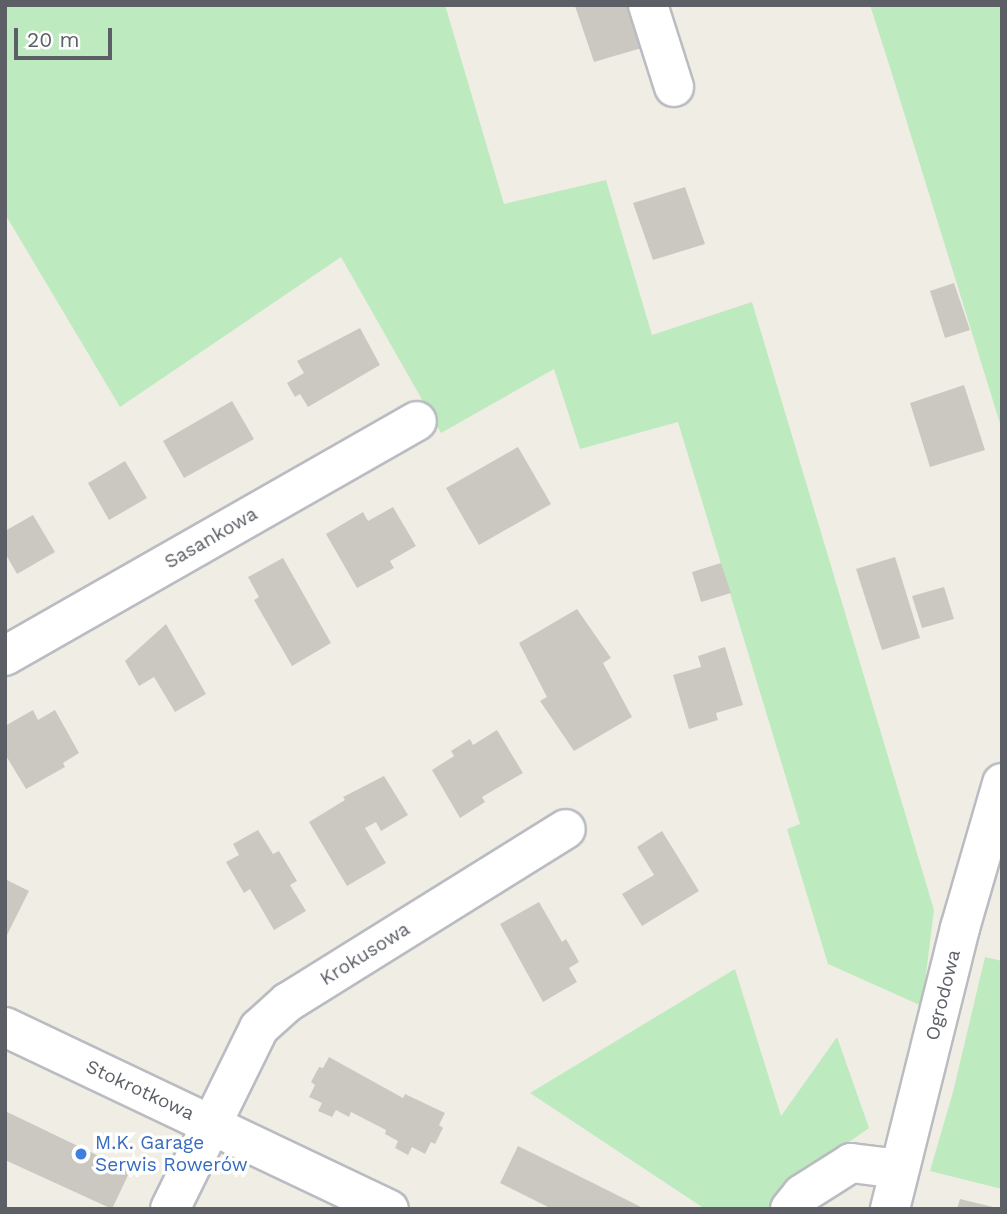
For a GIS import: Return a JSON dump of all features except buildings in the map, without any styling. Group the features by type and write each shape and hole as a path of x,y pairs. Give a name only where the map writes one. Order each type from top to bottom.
{"street":[{"path":"648,5 674,87"},
{"name":"Sasankowa","path":"8,649 416,421"},
{"name":"Ogrodowa","path":"890,1209 960,928 1002,783"},
{"name":"Krokusowa","path":"170,1209 260,1028 288,1002 566,829"},
{"name":"Stokrotkowa","path":"5,1027 389,1209"},
{"path":"790,1209 802,1194 851,1163 899,1170"}],"green space":[{"path":"5,5 445,5 504,204 606,180 652,335 752,302 934,910 922,1006 828,964 787,829 800,824 678,422 580,449 554,369 441,433 341,257 120,407 5,214"},
{"path":"870,5 1002,5 1002,430 892,74"},
{"path":"985,957 1002,961 1002,1189 930,1171 953,1092"},
{"path":"735,969 781,1116 837,1037 869,1128 806,1172 775,1209 705,1209 530,1093"}],"place":[{"name":"M.K. Garage Serwis Rowerów","path":"81,1154"}]}
